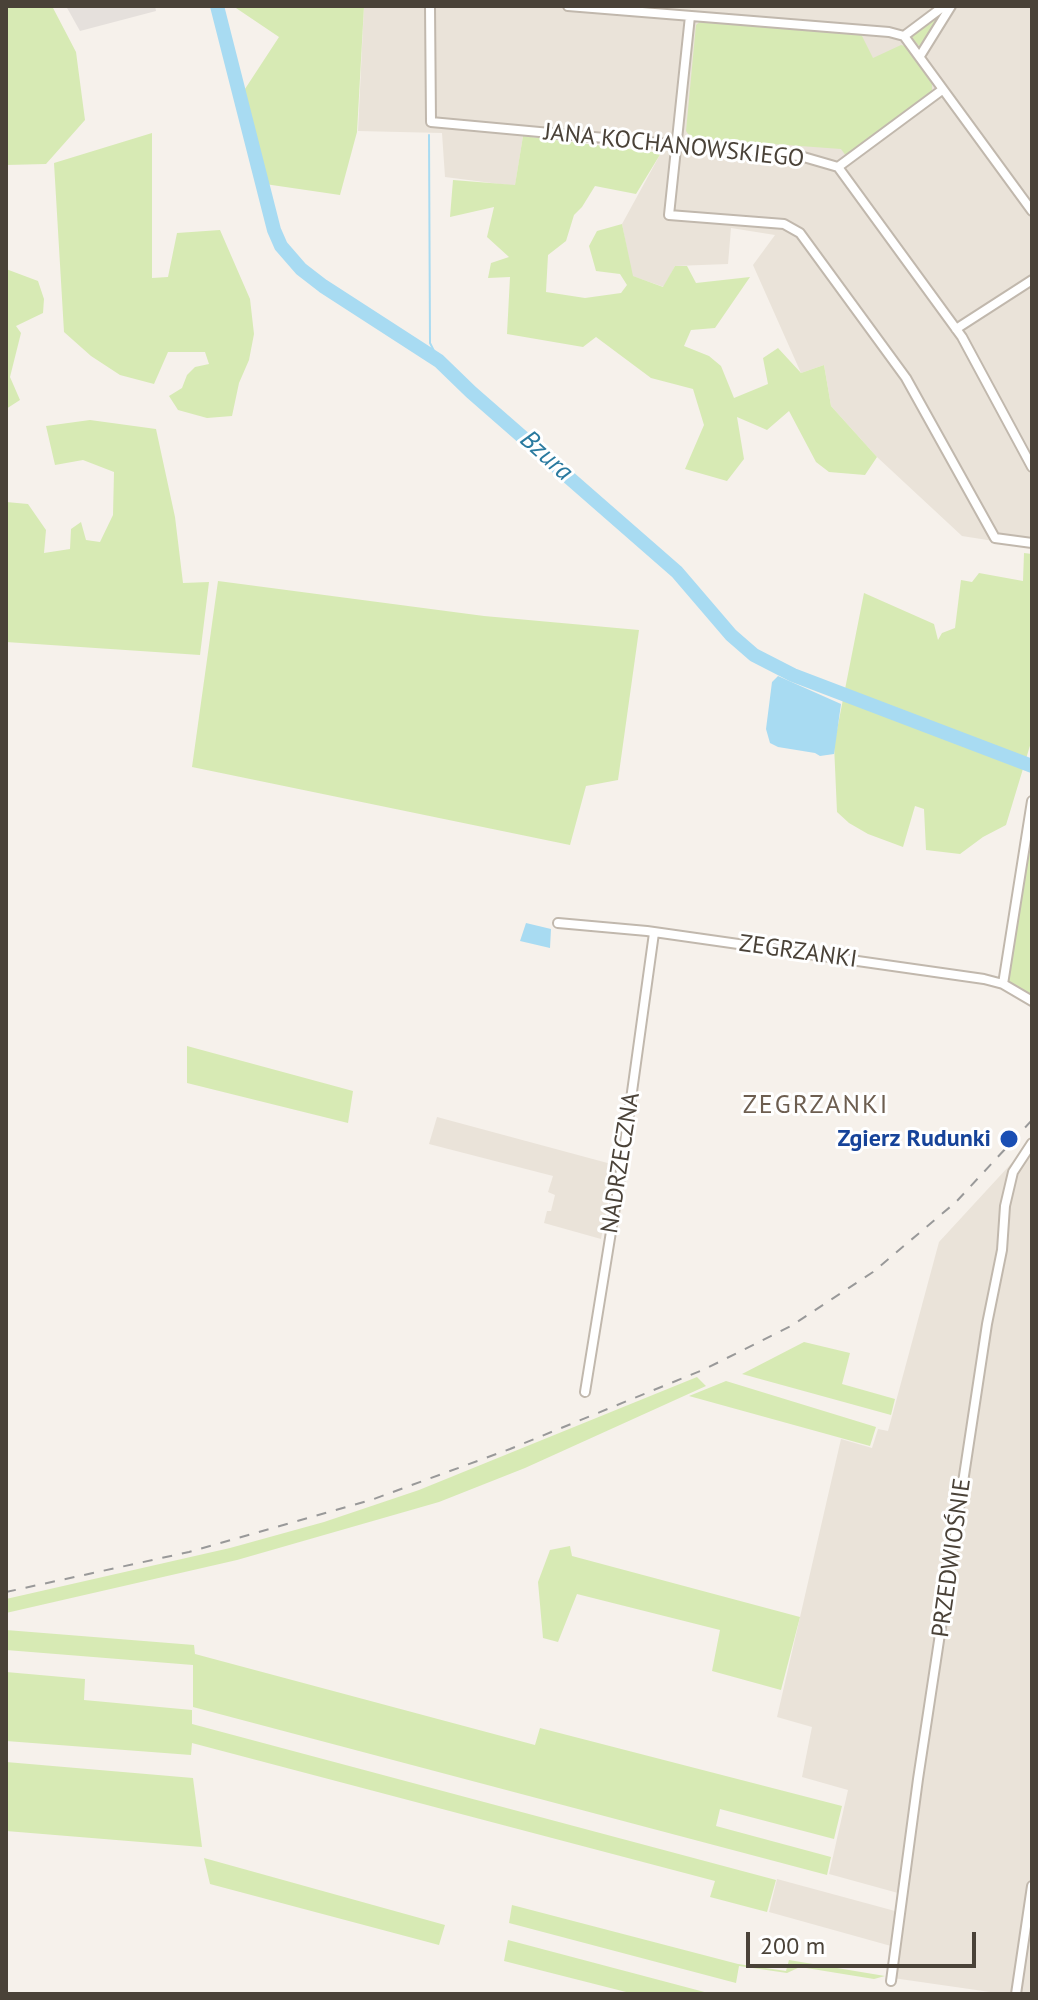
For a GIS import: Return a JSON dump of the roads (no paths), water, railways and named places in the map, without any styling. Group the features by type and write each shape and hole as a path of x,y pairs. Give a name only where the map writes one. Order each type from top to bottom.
{"street":[{"name":"JANA KOCHANOWSKIEGO","path":"430,6 431,122 800,156 838,167 956,329 1032,467"},
{"path":"568,6 889,32 904,36 1032,211"},
{"path":"904,36 944,6"},
{"path":"920,56 951,6"},
{"path":"690,16 669,215 784,224 800,233 906,378 995,538 1032,543"},
{"path":"838,167 942,90"},
{"path":"956,329 1032,280"},
{"path":"1003,984 1032,801"},
{"name":"ZEGRZANKI","path":"558,923 654,933 984,979 1003,984 1032,1001"},
{"name":"NADRZECZNA","path":"585,1392 625,1147 654,933"},
{"name":"PRZEDWIOŚNIE","path":"891,1981 918,1779 987,1324 1002,1250 1005,1206 1013,1172 1032,1143"},
{"path":"1016,1994 1032,1886"}],"water":[{"path":"778,676 841,704 834,754 820,756 770,743 766,729 772,682"},
{"path":"526,923 551,929 550,948 520,941"}],"waterway":[{"name":"Bzura","path":"217,6 274,230 281,246 301,269 439,361 677,572 731,635 754,655 793,675 1032,766"},
{"path":"429,135 430,343 439,361"}],"railway":[{"path":"6,1592 189,1552 371,1500 510,1449 705,1369 791,1326 873,1272 956,1202 1032,1120"}],"place":[{"name":"Zgierz Rudunki","path":"1009,1139"}],"district":[{"name":"ZEGRZANKI","path":"816,1106"}]}
